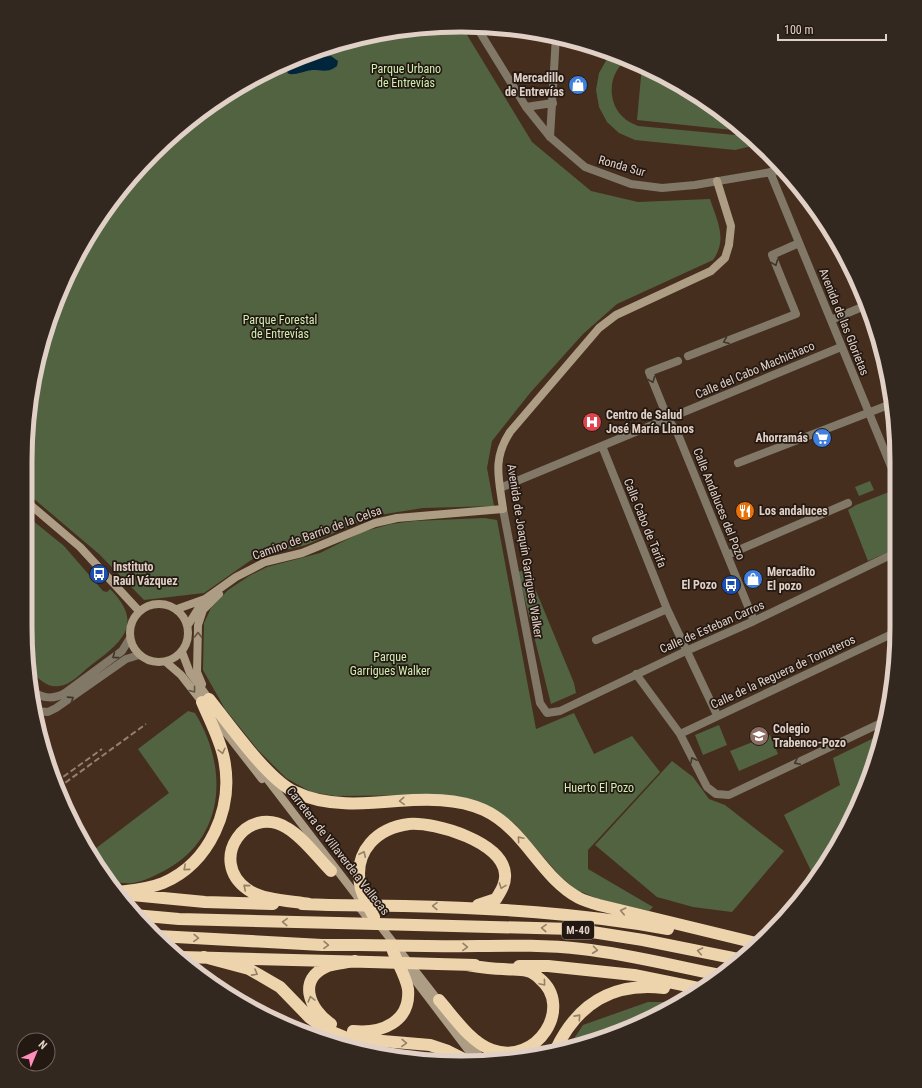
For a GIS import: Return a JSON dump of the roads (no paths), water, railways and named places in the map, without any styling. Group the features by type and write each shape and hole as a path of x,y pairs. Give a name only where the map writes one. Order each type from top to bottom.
{"highway":[{"path":"124,892 144,889 164,882 179,874 207,846 215,832 224,801 224,760 206,701"},
{"path":"206,701 274,778 295,792 327,801 347,803 436,800 458,802 474,806 500,819 511,829 556,880 579,898 599,905 752,942"},
{"path":"309,904 258,895 247,889 232,870 230,859 232,846 238,836 248,827 261,822 273,822 287,828 297,836 331,871"},
{"path":"374,917 360,885 359,869 361,856 367,846 386,831 410,824 422,824 451,831 475,840 496,855 505,873 504,883 500,893 496,899 490,902 466,907"},
{"path":"125,894 206,902 466,907 558,913 613,919 750,944"},
{"name":"M-40","path":"144,916 179,919 338,924 573,929 643,940 734,958"},
{"name":"M-40","path":"164,936 322,945 547,946 580,948 604,951 713,974"},
{"path":"355,961 327,966 315,974 309,985 310,997 320,1017 332,1024 348,1030 376,1031 397,1020 404,1012 408,999 408,987 393,951"},
{"path":"187,957 548,966 634,975 694,987"},
{"path":"204,957 249,969 280,987 310,1018 325,1029 347,1038 430,1045 458,1056"},
{"path":"439,1000 477,1042 492,1050 506,1052 521,1051 534,1044 544,1035 551,1021 552,1006 550,992 541,979 528,971 488,968 467,964"},
{"path":"559,1044 570,1026 583,1011 598,999 615,991 632,987 653,986 690,990"}],"main road":[{"name":"Avenida de Joaquín Garrigues Walker","path":"503,509 497,463 502,444 510,432 599,328 616,315 711,271 725,258 730,245 732,226 717,181"},
{"path":"32,506 80,547 139,611"},
{"name":"Camino de Barrio de la Celsa","path":"188,625 196,610 205,599 236,576 265,562 302,553 375,523 397,518 503,509"},
{"name":"Camino de Barrio de la Celsa","path":"206,701 197,672 198,625 202,610 236,576"},
{"name":"Camino de Barrio de la Celsa","path":"177,609 205,599"},
{"path":"158,604 168,605 177,609 188,625 188,639 182,652 175,659 156,663 139,655 133,647 130,638 130,628 133,619 139,611 148,606 158,604"},
{"name":"Carretera de Villaverde a Vallecas","path":"182,652 190,673 206,701 331,871 472,1056"},
{"name":"Carretera de Villaverde a Vallecas","path":"166,662 206,701 231,731 439,1000 479,1055"}],"street":[{"name":"Ronda Sur","path":"480,33 526,107 550,137 585,167 631,184 662,188 777,171"},
{"path":"550,137 556,43"},
{"path":"526,107 552,103"},
{"name":"Avenida de las Glorietas","path":"770,172 890,464"},
{"path":"688,356 796,314 772,255 800,243"},
{"path":"831,320 861,307"},
{"name":"Calle del Cabo Machichaco","path":"500,488 841,347"},
{"name":"Calle Andaluces del Pozo","path":"678,361 649,372 668,418 677,432 754,621"},
{"path":"738,463 886,406"},
{"name":"Calle Cabo de Tarifa","path":"602,446 667,609 717,715"},
{"path":"727,555 848,503"},
{"name":"Avenida de Joaquín Garrigues Walker","path":"503,509 540,703"},
{"name":"Calle de Esteban Carros","path":"540,703 547,713 560,711 636,674 754,621 890,555"},
{"path":"596,640 667,609"},
{"name":"Calle de la Reguera de Tomateros","path":"680,734 717,715 890,635"},
{"path":"38,695 41,698 59,696 65,693 122,651 130,638"},
{"path":"40,711 48,712 56,708 126,659 139,655"},
{"path":"636,674 680,734 707,787 716,794 730,795 879,724"}],"water":[{"path":"319,56 331,56 338,61 337,66 328,70 312,70 292,74 287,72 289,68"}],"railway":[{"path":"63,785 146,724"},
{"path":"60,779 102,749"}],"place":[{"name":"Mercadillo de Entrevías","path":"578,85"},
{"name":"Centro de Salud José María Llanos","path":"592,422"},
{"name":"Ahorramás","path":"822,438"},
{"name":"Los andaluces","path":"745,511"},
{"name":"Instituto Raúl Vázquez","path":"99,574"},
{"name":"Mercadito El pozo","path":"753,579"},
{"name":"El Pozo","path":"731,585"},
{"name":"Colegio Trabenco-Pozo","path":"759,736"}],"park label":[{"name":"Parque Urbano de Entrevías","path":"406,76"},
{"name":"Parque Forestal de Entrevías","path":"280,327"},
{"name":"Parque Garrigues Walker","path":"390,664"},
{"name":"Huerto El Pozo","path":"599,788"}]}
